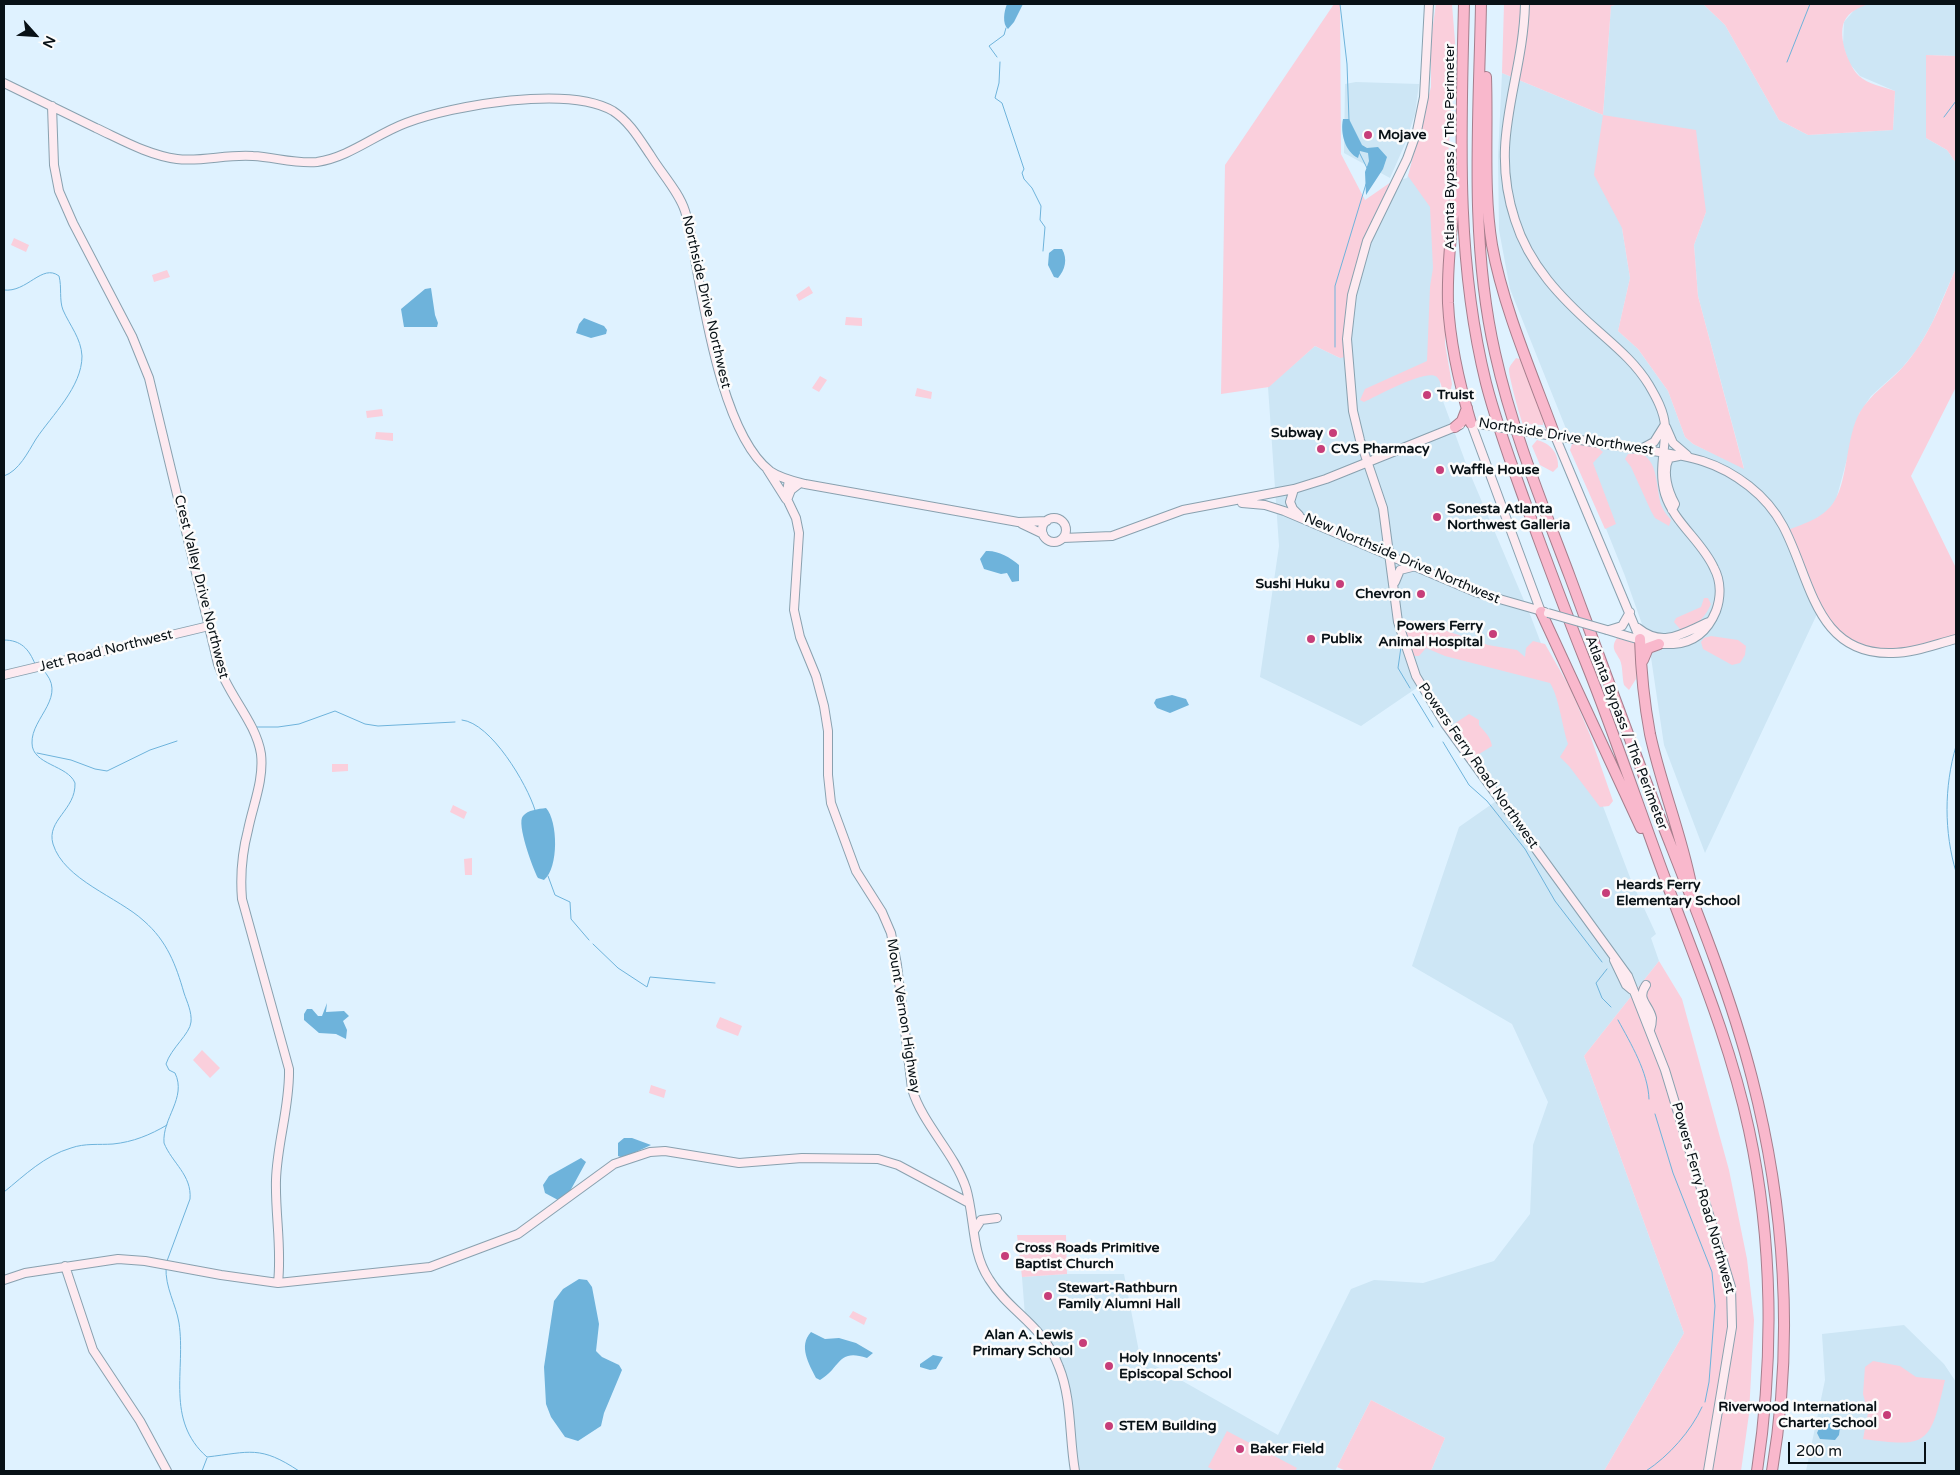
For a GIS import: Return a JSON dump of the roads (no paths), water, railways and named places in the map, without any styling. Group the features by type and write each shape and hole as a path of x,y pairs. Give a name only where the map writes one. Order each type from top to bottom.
{"highway":[{"name":"Atlanta Bypass / The Perimeter","path":"1464,4 1461,191 1466,277 1479,352 1495,416 1566,617 1616,741 1677,911 1703,976 1738,1082 1759,1188 1768,1282 1766,1400 1757,1471"},
{"name":"Atlanta Bypass / The Perimeter","path":"1481,8 1479,238 1487,311 1496,360 1511,415 1537,490 1696,912 1747,1062 1768,1151 1776,1202 1782,1270 1784,1355 1781,1403 1772,1471"},
{"path":"1481,8 1485,50 1487,199 1492,245 1507,299 1555,436"},
{"path":"1461,135 1448,301 1452,348 1466,408 1475,424"},
{"path":"1455,427 1462,421 1466,408"},
{"path":"1544,612 1677,911"},
{"path":"1640,639 1641,668 1650,733 1682,843 1696,912"},
{"path":"1641,668 1647,649 1659,644"}],"street":[{"name":"Powers Ferry Road Northwest","path":"1429,4 1426,82 1421,114 1406,159 1367,241 1357,272 1347,339 1350,394 1358,433 1383,508 1400,632 1410,662 1423,689 1614,959 1615,966 1626,985 1632,990 1650,1032 1686,1136 1731,1287 1732,1327 1708,1471"},
{"path":"1525,4 1523,30 1503,145 1505,180 1515,222 1525,244 1547,280 1569,304 1627,357 1642,374 1657,399 1665,424 1674,443 1689,456"},
{"name":"Northside Drive Northwest","path":"4,83 157,155 186,159 254,156 315,162 349,152 406,122 466,106 517,100 548,99 580,101 604,107 620,117 631,128 683,206 712,343 730,406 747,443 768,468 789,480 800,483 1018,522 1046,521"},
{"name":"Crest Valley Drive Northwest","path":"52,106 55,167 60,191 73,224 132,336 149,378 222,676 250,725 261,756 260,783 244,844 241,884 242,899 289,1069 288,1097 276,1178 280,1242 278,1283"},
{"name":"Northside Drive Northwest","path":"1063,538 1125,533 1184,510 1294,489 1455,427 1475,424 1689,456 1707,462 1738,478 1768,504 1786,530 1822,617 1836,633 1849,642 1878,653 1894,654 1956,639"},
{"path":"1475,424 1544,612"},
{"path":"1641,449 1654,442 1665,424"},
{"name":"New Northside Drive Northwest","path":"1232,502 1265,505 1302,517 1490,597 1659,644 1684,643 1702,633 1709,622 1719,602 1718,577 1711,562 1672,510 1662,482 1662,452 1665,424"},
{"path":"1555,436 1640,639"},
{"path":"1672,510 1674,504 1666,479 1666,465 1669,458 1689,456"},
{"path":"768,468 772,480 787,500"},
{"name":"Mount Vernon Highway","path":"789,480 785,490 787,500 796,518 799,533 794,600 796,619 824,706 828,731 828,775 831,804 856,871 882,912 891,933 897,965 908,1070 914,1096 963,1181 969,1203 978,1257 988,1278 1002,1296 1040,1332 1060,1368 1067,1398 1076,1471"},
{"path":"787,500 791,490 800,483"},
{"path":"1294,489 1290,496 1290,504 1302,517"},
{"path":"1051,518 1059,518 1066,527 1063,538 1052,541 1043,534 1043,526 1051,518"},
{"name":"Northside Drive Northwest","path":"1018,522 1043,534"},
{"name":"Northside Drive Northwest","path":"1066,527 1094,536"},
{"path":"1393,588 1398,571 1416,566"},
{"path":"1607,630 1622,626 1630,612"},
{"path":"1636,627 1650,635 1673,638 1686,635 1709,622"},
{"name":"Jett Road Northwest","path":"4,675 209,626"},
{"path":"1646,985 1642,991 1642,996 1652,1018 1650,1032"},
{"path":"4,1280 26,1273 118,1259 278,1283 430,1267 481,1250 528,1228 604,1170 650,1152 671,1151 739,1163 802,1158 878,1159 898,1165 969,1203"},
{"path":"950,1192 959,1189 963,1181"},
{"path":"974,1234 981,1220 997,1218"},
{"path":"65,1266 93,1350 145,1429 166,1471"}],"water":[{"path":"1007,4 1023,4 1014,22 1008,29 1004,21"},
{"path":"1343,119 1349,119 1362,145 1367,148 1378,147 1387,157 1383,169 1366,195 1365,172 1369,161 1368,153 1360,151 1358,158 1347,147 1343,136"},
{"path":"1054,249 1062,249 1065,257 1064,268 1058,278 1054,277 1048,265 1049,253"},
{"path":"431,288 438,323 437,327 404,327 401,309 425,289"},
{"path":"584,318 604,326 607,330 606,334 591,338 576,333 579,324"},
{"path":"986,551 1003,555 1019,565 1019,581 1012,582 1007,573 1001,574 984,569 980,559"},
{"path":"1172,695 1186,699 1189,705 1170,713 1157,708 1154,703 1156,699"},
{"path":"546,808 553,823 555,844 552,866 544,880 538,878 533,866 523,836 521,820 528,812"},
{"path":"327,1003 326,1012 344,1011 349,1016 343,1021 347,1030 346,1039 336,1034 319,1033 304,1020 304,1014 307,1009 312,1009 318,1016 322,1016"},
{"path":"624,1138 632,1138 651,1145 623,1158 618,1156 618,1143"},
{"path":"581,1158 586,1162 569,1193 558,1200 545,1193 543,1185 549,1176"},
{"path":"579,1279 587,1280 592,1287 599,1324 596,1351 602,1357 619,1365 622,1370 604,1413 601,1426 578,1441 565,1437 551,1417 546,1404 544,1367 554,1301 563,1289"},
{"path":"811,1332 825,1339 839,1338 856,1343 873,1353 867,1358 857,1356 844,1357 820,1380 816,1378 806,1355 805,1343"},
{"path":"933,1355 943,1357 936,1369 930,1370 920,1367 920,1364"},
{"path":"1834,1417 1841,1420 1839,1435 1835,1440 1820,1439 1817,1433 1820,1427 1825,1421"}],"waterway":[{"path":"1340,4 1347,64 1349,120"},
{"path":"1787,62 1810,4"},
{"path":"997,57 989,46 1004,35 1006,28"},
{"path":"1000,62 999,83 995,98 1002,103 1024,169 1022,173 1024,179 1032,188 1041,206 1040,220 1045,227 1043,251"},
{"path":"1944,117 1956,101"},
{"path":"1359,152 1367,168"},
{"path":"1335,347 1335,286 1366,184"},
{"path":"4,290 20,287 46,273 53,273 59,276 62,306 77,338 82,356 81,367 72,390 36,439 19,466 4,476"},
{"path":"4,640 10,640 24,646 35,664"},
{"path":"1401,647 1398,668 1410,688"},
{"path":"42,669 50,679 52,688 51,697 33,733 32,743 34,750 44,761 65,772 75,783 71,801 54,828 53,844 59,857 68,868 93,887 133,912 159,937 174,963 190,1011 190,1027 168,1058 166,1064 169,1070 175,1073 178,1091 164,1134 164,1143 185,1176 190,1191 190,1199 167,1261"},
{"path":"1413,694 1433,727"},
{"path":"257,727 299,724 335,711 365,724 378,726 455,722"},
{"path":"462,720 473,724 485,732 496,743 516,771 535,810"},
{"path":"37,753 71,760 95,769 107,771 150,750 177,741"},
{"path":"1443,742 1469,785 1487,801 1525,849 1555,901 1602,962"},
{"path":"1956,746 1949,777 1947,809 1949,841 1956,872"},
{"path":"548,876 555,895 570,902 571,919 589,940"},
{"path":"593,944 618,968 647,987 650,977 715,983"},
{"path":"1607,969 1596,983 1602,998 1611,1007"},
{"path":"1618,1020 1642,1068 1649,1099"},
{"path":"1655,1114 1673,1173 1712,1272 1715,1306 1709,1382 1705,1402"},
{"path":"4,1192 35,1167 61,1151 82,1145 127,1142 148,1135 167,1125"},
{"path":"166,1267 167,1282 179,1323 182,1411 186,1427 194,1443 207,1457 254,1452 274,1457 299,1471"},
{"path":"1646,1471 1663,1458 1678,1442 1692,1425 1702,1407"},
{"path":"202,1471 207,1458"}],"place":[{"name":"Mojave","path":"1368,135"},
{"name":"Truist","path":"1427,395"},
{"name":"Subway","path":"1333,433"},
{"name":"CVS Pharmacy","path":"1321,449"},
{"name":"Waffle House","path":"1440,470"},
{"name":"Sonesta Atlanta Northwest Galleria","path":"1437,517"},
{"name":"Sushi Huku","path":"1340,584"},
{"name":"Chevron","path":"1421,594"},
{"name":"Powers Ferry Animal Hospital","path":"1493,634"},
{"name":"Publix","path":"1311,639"},
{"name":"Heards Ferry Elementary School","path":"1606,893"},
{"name":"Cross Roads Primitive Baptist Church","path":"1005,1256"},
{"name":"Stewart-Rathburn Family Alumni Hall","path":"1048,1296"},
{"name":"Alan A. Lewis Primary School","path":"1083,1343"},
{"name":"Holy Innocents' Episcopal School","path":"1109,1366"},
{"name":"Riverwood International Charter School","path":"1887,1415"},
{"name":"STEM Building","path":"1109,1426"},
{"name":"Baker Field","path":"1240,1449"}]}
